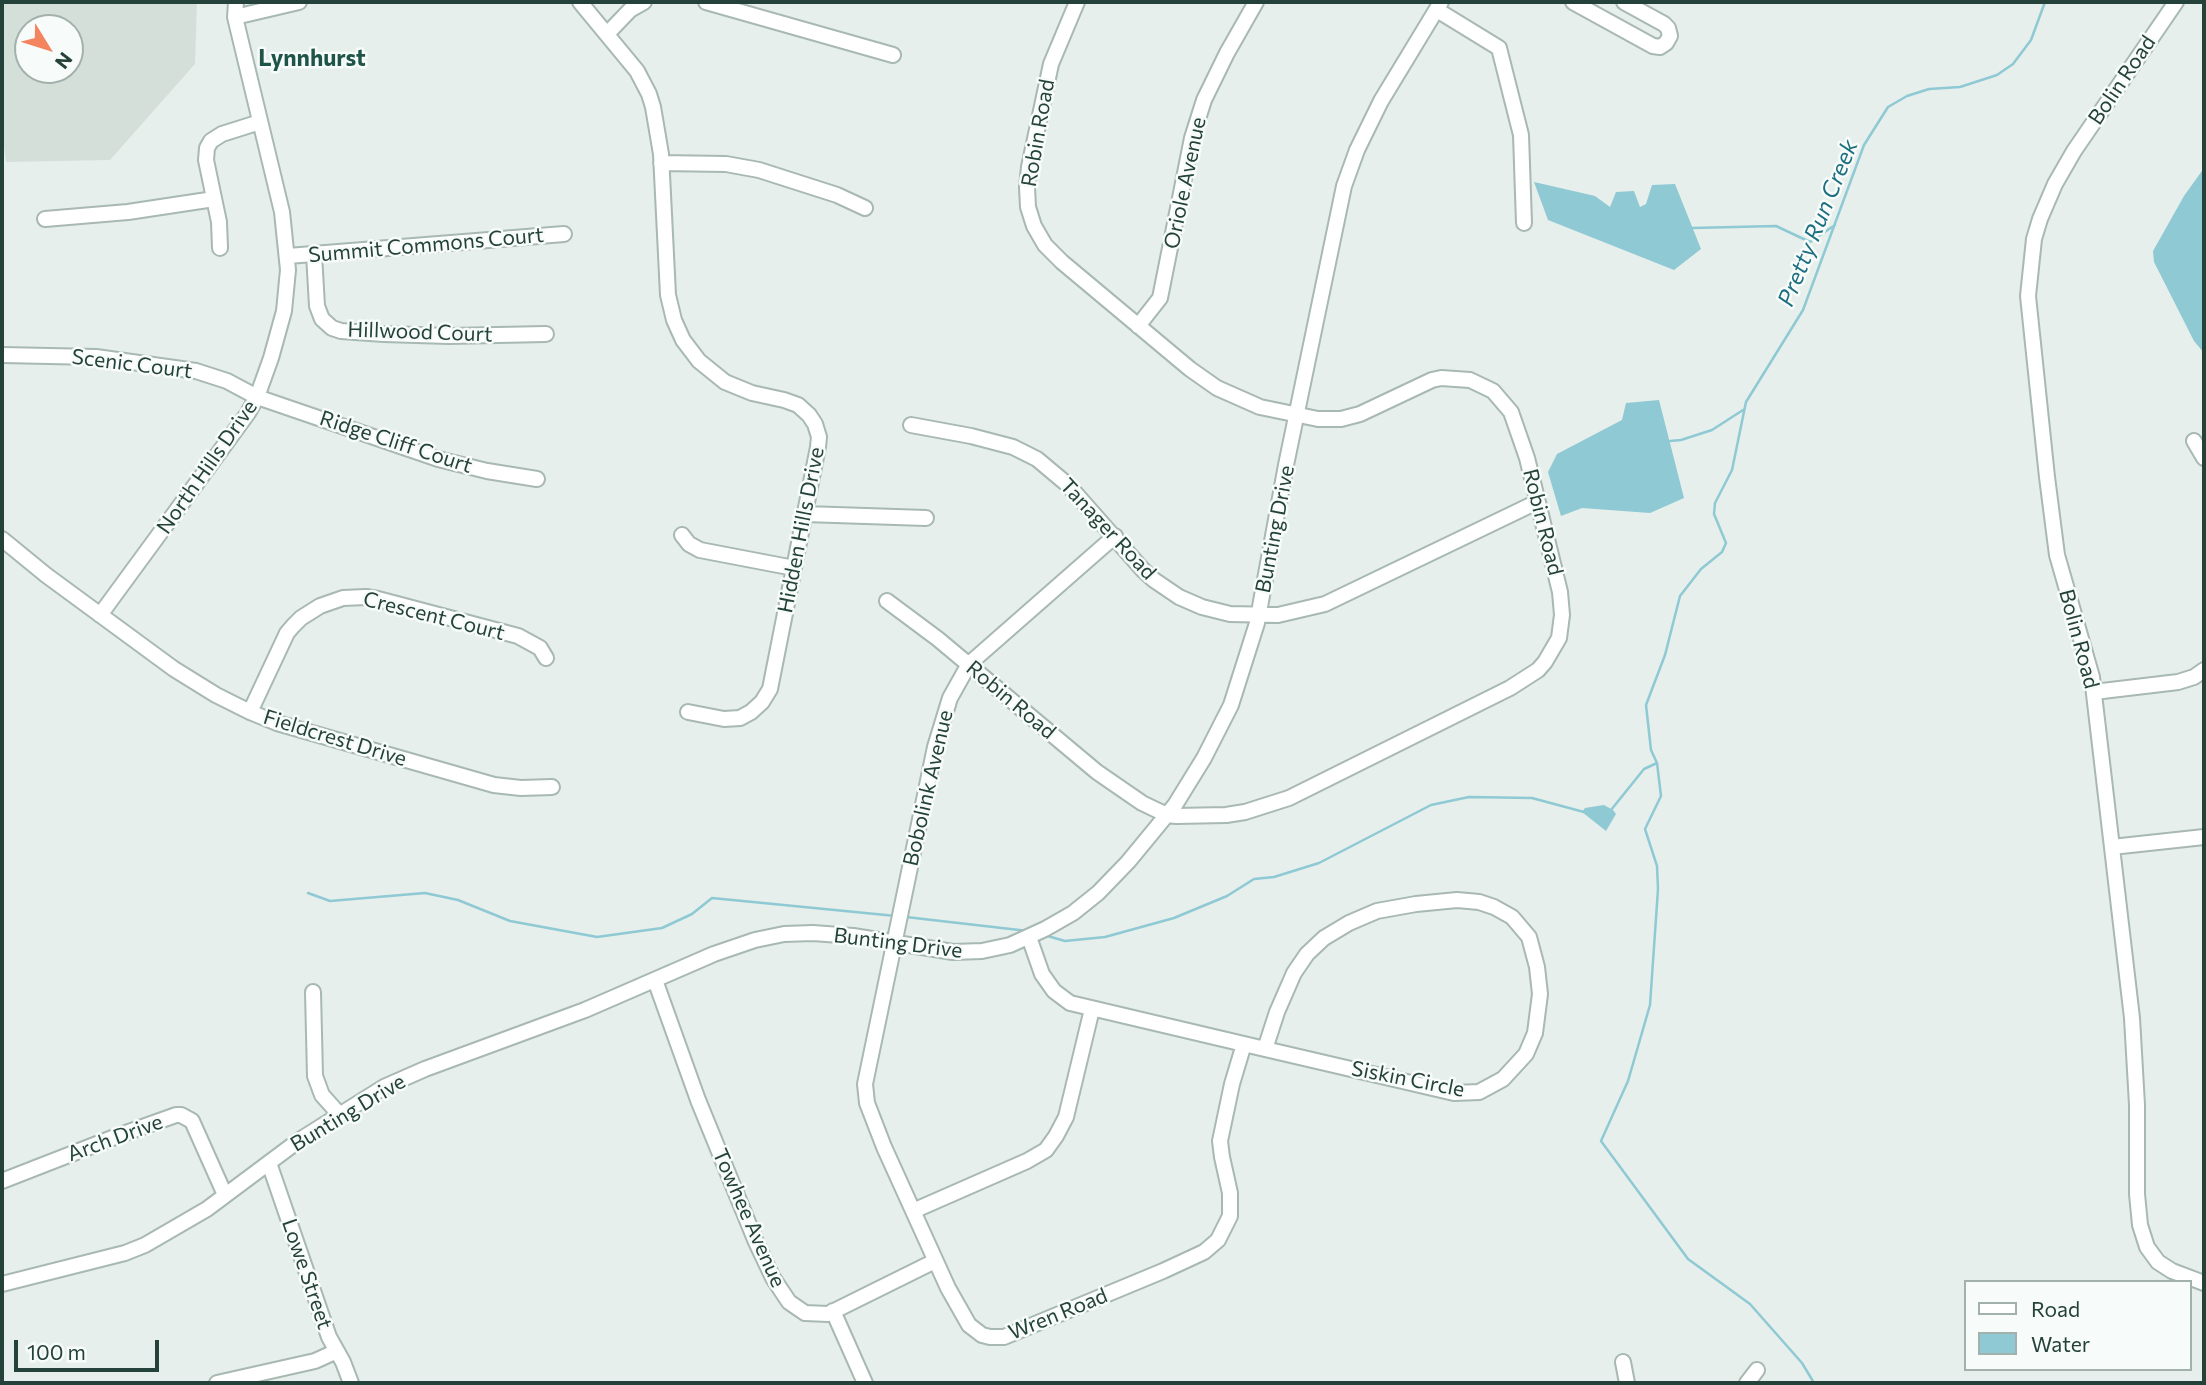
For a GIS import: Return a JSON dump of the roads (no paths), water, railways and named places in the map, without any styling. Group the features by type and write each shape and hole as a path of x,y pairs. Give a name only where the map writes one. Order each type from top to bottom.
{"street":[{"name":"North Hills Drive","path":"225,2 235,17"},
{"name":"North Hills Drive","path":"100,615 248,413 257,397 271,358 284,311 288,256 276,183 235,17 236,2"},
{"path":"235,17 299,2"},
{"name":"Hidden Hills Drive","path":"580,2 637,71 649,94 659,136 668,295 674,320 690,351 717,376 751,393 791,402 809,415 817,430 818,447 770,689 762,702 751,712 733,719 688,712"},
{"path":"607,34 630,10 644,2"},
{"path":"706,2 893,55"},
{"name":"Robin Road","path":"887,601 930,632 1097,772 1130,797 1167,815 1226,815 1245,813 1275,804 1510,688 1538,670 1555,647 1562,615 1560,592 1527,457 1511,412 1493,391 1476,381 1451,377 1432,380 1360,414 1341,419 1318,419 1260,407 1217,388 1053,254 1034,226 1028,207 1027,187 1051,64 1077,2"},
{"name":"Oriole Avenue","path":"1138,326 1160,298 1192,138 1204,100 1256,2"},
{"path":"1573,2 1653,46 1660,47 1666,43 1670,36 1664,24 1624,2"},
{"name":"Bolin Road","path":"2176,2 2062,171 2040,219 2031,258 2029,312 2057,555 2084,645 2094,692 2132,1018 2140,1225 2147,1247 2158,1262 2172,1271 2204,1283"},
{"path":"1439,6 1499,48 1521,135 1524,223"},
{"name":"Bunting Drive","path":"2,1284 125,1253 166,1234 339,1114 404,1078 559,1020 714,954 769,936 813,933 853,936 953,952 996,949 1030,937 1086,904 1128,862 1167,815 1204,758 1231,705 1252,642 1326,272 1350,168 1381,101 1439,6"},
{"path":"220,248 219,222 206,148 222,134 260,122"},
{"path":"661,163 726,164 759,170 836,195 865,208"},
{"path":"45,219 128,212 214,200"},
{"name":"Summit Commons Court","path":"288,256 564,234"},
{"name":"Hillwood Court","path":"314,254 317,306 322,319 332,328 373,334 546,334"},
{"name":"Scenic Court","path":"2,355 96,357 174,367 212,375 257,397"},
{"name":"Ridge Cliff Court","path":"257,397 439,459 487,471 537,479"},
{"name":"Tanager Road","path":"911,425 1013,447 1037,459 1059,475 1143,570 1179,597 1216,611 1243,615 1294,613 1325,604 1536,502"},
{"path":"2194,441 2204,458"},
{"path":"805,514 926,519"},
{"path":"681,535 689,544 700,550 794,568"},
{"name":"Bobolink Avenue","path":"894,943 944,713 950,698 969,664 1115,536"},
{"name":"Fieldcrest Drive","path":"2,539 46,575 194,682 250,712 289,727 486,783 521,788 552,787"},
{"name":"Crescent Court","path":"250,712 287,633 301,618 320,606 343,598 378,598 518,636 540,648 546,658"},
{"path":"2094,692 2178,682 2194,677 2204,670"},
{"path":"2112,847 2204,837"},
{"name":"Siskin Circle","path":"1030,937 1037,964 1054,991 1070,1003 1091,1009 1454,1093 1488,1089 1519,1063 1531,1044 1540,994 1537,967 1529,937 1519,924 1503,911 1468,901 1392,907 1363,916 1324,938 1300,963 1277,1012 1265,1049"},
{"name":"Wren Road","path":"894,943 870,1057 865,1093 869,1111 948,1288 969,1325 982,1335 998,1338 1014,1333 1204,1252 1224,1233 1230,1216 1229,1182 1220,1141 1244,1044"},
{"name":"Towhee Avenue","path":"654,980 715,1143 773,1278 789,1302 798,1309 821,1315 935,1261"},
{"path":"313,992 315,1076 322,1095 339,1114"},
{"path":"913,1211 1027,1161 1045,1150 1066,1116 1091,1009"},
{"name":"Arch Drive","path":"2,1181 120,1135 181,1115 192,1121 225,1195"},
{"name":"Lowe Street","path":"269,1163 329,1337 351,1383"},
{"path":"833,1311 865,1383"},
{"path":"217,1383 315,1361 337,1351"},
{"path":"1623,1362 1627,1383"},
{"path":"1747,1383 1757,1370"}],"water":[{"path":"2204,168 2204,353 2194,341 2154,262 2153,251 2184,196"},
{"path":"1534,182 1595,196 1610,207 1616,192 1634,191 1640,207 1646,204 1652,185 1675,184 1701,249 1674,270 1548,220"},
{"path":"1659,400 1684,498 1650,513 1582,508 1561,516 1548,472 1557,454 1622,420 1626,403"},
{"path":"1604,805 1616,814 1606,831 1582,812 1585,808"}],"waterway":[{"name":"Pretty Run Creek","path":"1814,1383 1802,1363 1750,1304 1688,1259 1601,1141 1628,1081 1650,1005 1658,889 1657,866 1645,829 1661,796 1657,763 1651,750 1646,705 1665,655 1680,596 1701,569 1722,552 1726,543 1714,514 1715,503 1732,470 1746,402 1803,310 1864,145 1888,107 1907,96 1929,89 1960,87 1997,75 2013,64 2031,40 2045,2"},
{"path":"1692,228 1776,226 1810,242 1835,225"},
{"path":"1670,441 1712,430 1743,410"},
{"path":"1611,810 1644,769 1657,763"},
{"path":"1044,935 1065,941 1105,937 1174,918 1227,896 1254,879 1274,877 1319,863 1431,805 1469,797 1532,798 1584,812"},
{"path":"308,893 330,901 425,893 458,900 510,921 597,937 662,928 692,914 712,898 896,916"},
{"path":"906,917 1028,931"}],"district":[{"name":"Lynnhurst","path":"312,58"}]}
